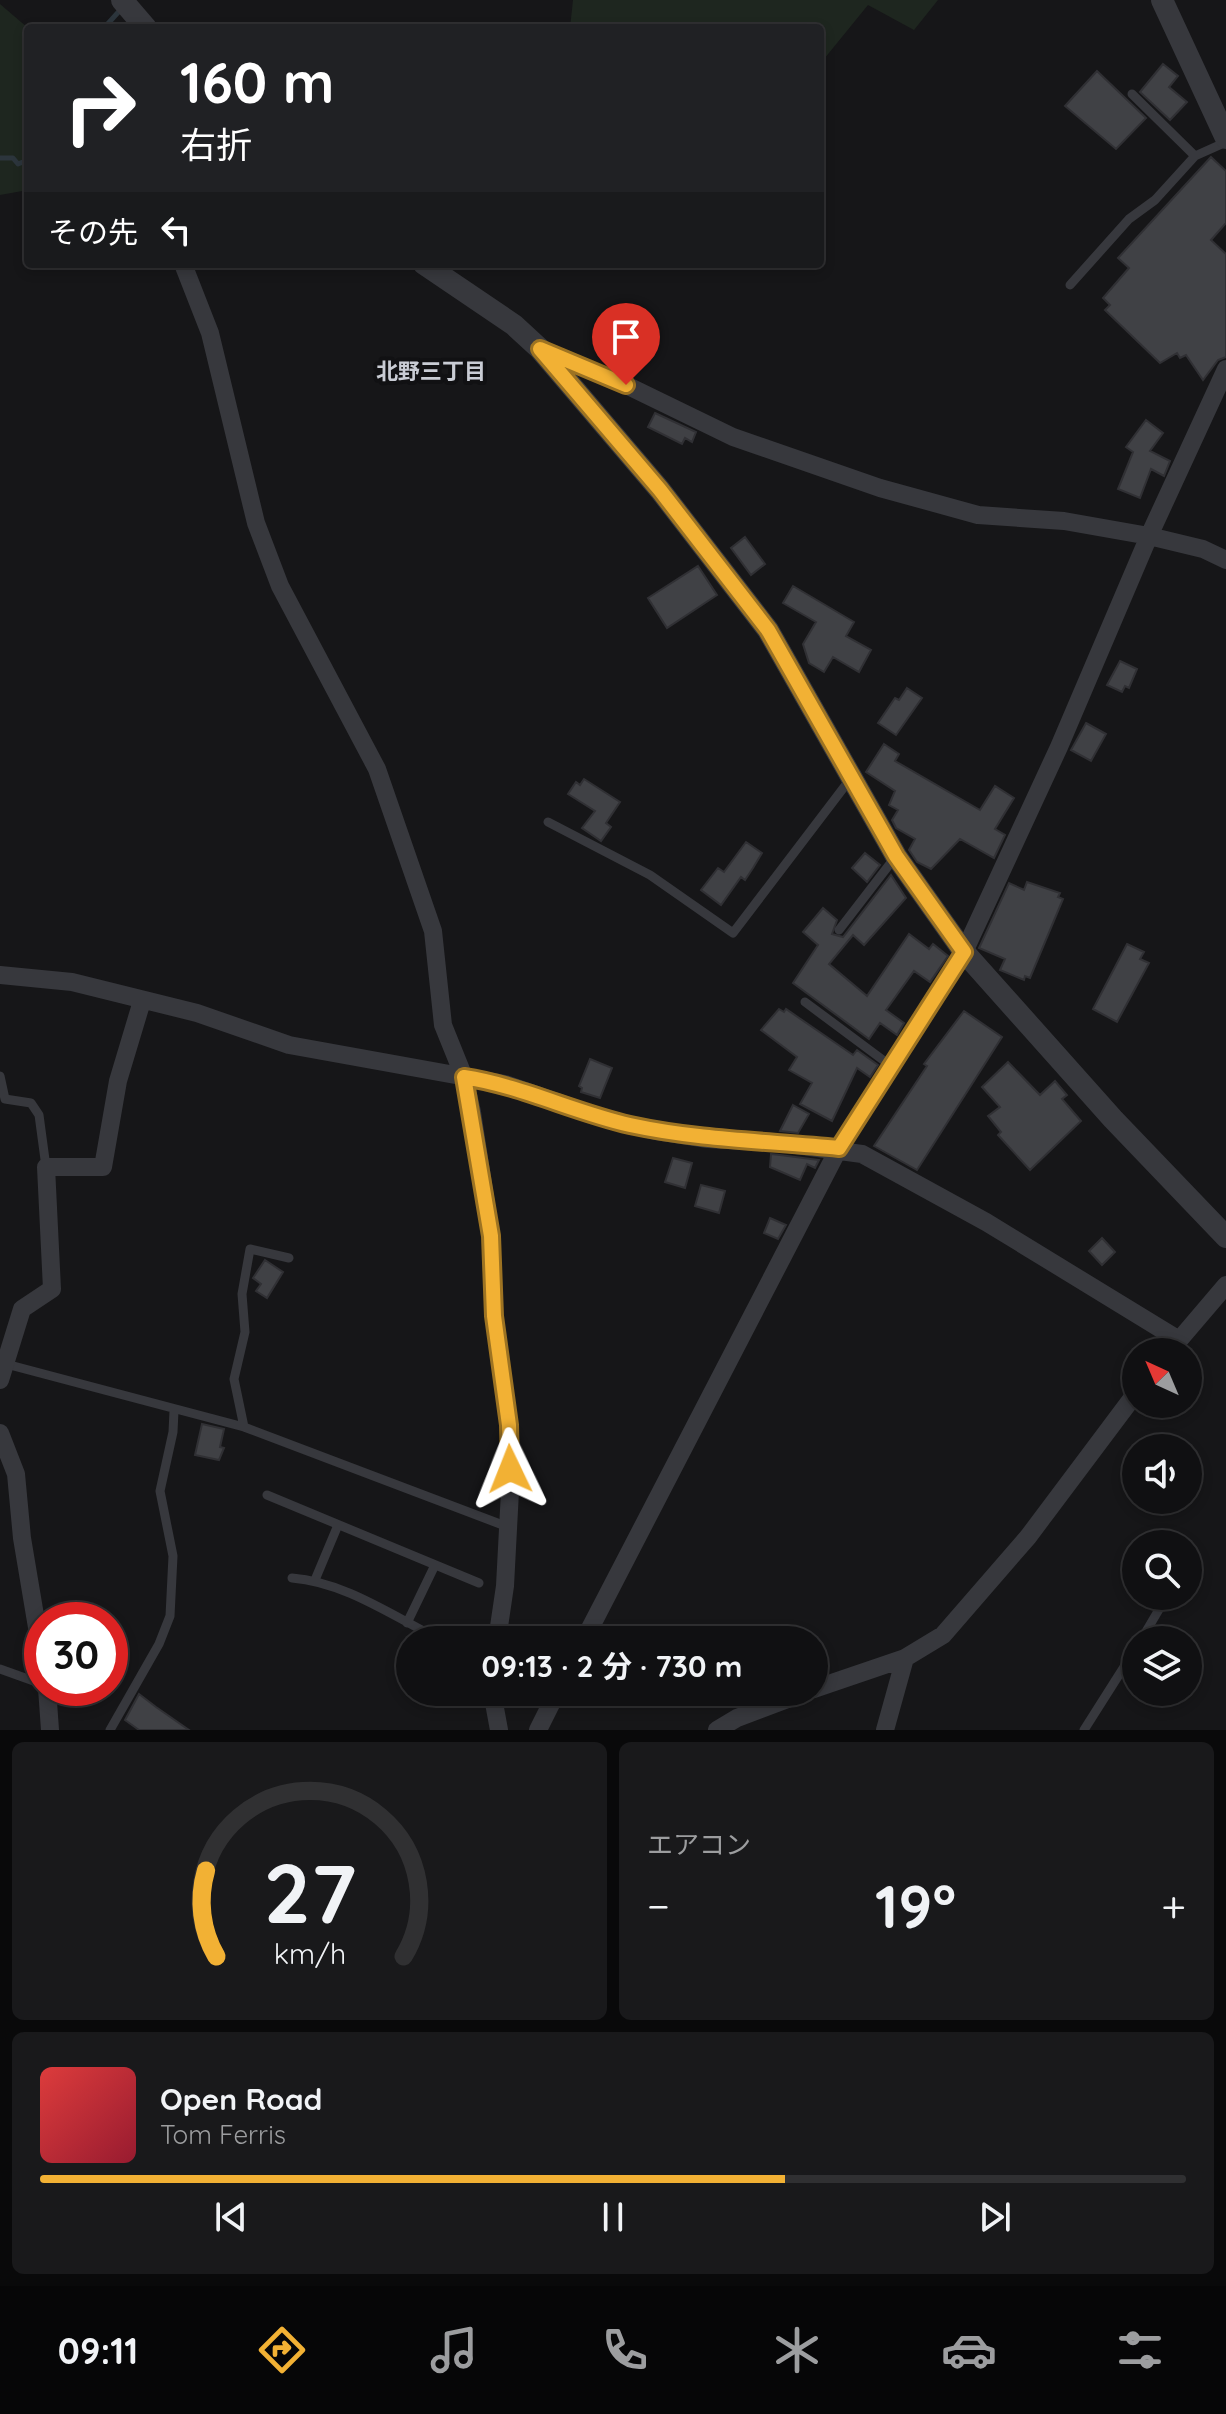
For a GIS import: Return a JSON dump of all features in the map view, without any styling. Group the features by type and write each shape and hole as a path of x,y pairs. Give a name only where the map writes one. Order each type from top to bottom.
{"street":[{"path":"1162,0 1226,140"},
{"path":"126,4 143,24"},
{"path":"185,268 210,333 256,523 280,586 357,726 416,874 433,931 443,1025 464,1077 491,1236 494,1316 509,1425 508,1527 498,1626"},
{"path":"430,268 514,325 540,349 660,490 768,630 896,856 964,952 1113,1119 1226,1237"},
{"path":"540,349 626,385 733,437 880,488 978,515 1064,521 1149,536 1203,549 1226,560"},
{"path":"591,1626 839,1148 964,952 1059,747 1149,536 1226,369"},
{"path":"0,977 72,982 197,1013 289,1045 505,1084 606,1119 656,1131 708,1139 839,1148 862,1154 986,1222 1162,1338"},
{"path":"3,1372 22,1309 52,1289 50,1199 46,1167 103,1167 118,1081 142,1001"},
{"path":"1181,1338 1226,1285"},
{"path":"828,1684 905,1658 935,1643 961,1618 1028,1537 1122,1412"},
{"path":"0,1433 16,1474 33,1602"},
{"path":"885,1730 905,1658"},
{"path":"48,1706 50,1730"},
{"path":"495,1706 499,1730"},
{"path":"538,1730 550,1706"},
{"path":"717,1730 737,1718 769,1706"}],"lane":[{"path":"1132,94 1195,156"},
{"path":"1070,285 1129,219 1155,200 1195,156 1226,140"},
{"path":"548,822 650,875 733,933 851,778"},
{"path":"839,930 896,856"},
{"path":"805,1002 891,1066"},
{"path":"0,1076 5,1099 31,1103 39,1115 46,1167"},
{"path":"244,1427 234,1379 245,1332 242,1294 250,1249 289,1258"},
{"path":"3,1372 244,1427 508,1527"},
{"path":"114,1728 159,1644 170,1616 173,1556 160,1491 173,1432 174,1411"},
{"path":"267,1495 479,1583"},
{"path":"315,1580 338,1525"},
{"path":"407,1623 435,1565"},
{"path":"292,1578 315,1580 413,1626"},
{"path":"0,1669 24,1678"},
{"path":"1084,1730 1122,1670"}],"shaded area":[{"path":"573,0 938,0 914,30 868,5 824,59 824,24 570,24"},
{"path":"0,4 24,25 24,191 0,195"}],"building":[{"path":"1163,64 1178,76 1169,87 1187,102 1170,120 1140,92"},
{"path":"1097,71 1146,118 1116,149 1065,106"},
{"path":"1211,157 1226,171 1226,223 1211,240 1226,254 1226,357 1218,360 1203,380 1186,355 1180,358 1177,353 1160,363 1105,310 1110,305 1103,298 1129,268 1118,258"},
{"path":"655,413 696,432 692,442 685,438 682,444 648,427"},
{"path":"1146,420 1163,433 1150,451 1170,461 1164,476 1151,469 1140,498 1118,489 1133,452 1126,447"},
{"path":"745,537 765,564 751,575 731,548"},
{"path":"698,566 717,595 667,628 648,598"},
{"path":"793,586 854,622 846,636 871,650 859,672 833,657 824,672 809,663 803,644 816,622 783,603"},
{"path":"1120,661 1137,669 1129,688 1125,686 1122,692 1107,685"},
{"path":"907,688 922,698 896,735 878,723 895,698 899,700"},
{"path":"1086,723 1106,734 1091,761 1071,750"},
{"path":"884,744 899,754 895,761 980,810 995,786 1014,798 995,829 1005,835 994,858 960,839 931,869 917,862 909,850 915,839 896,828 892,820 898,810 889,805 895,791 866,772"},
{"path":"584,779 620,802 606,823 611,827 601,841 582,828 595,811 568,794 576,782 580,785"},
{"path":"746,842 762,853 745,880 741,877 721,905 701,890 718,868 724,872"},
{"path":"865,853 880,865 867,882 852,868"},
{"path":"891,875 906,898 864,945 853,935 829,964 867,996 909,934 929,949 933,944 948,956 930,982 914,971 886,1010 904,1023 897,1035 880,1023 869,1039 793,983 818,945 803,932 823,908 837,920 832,934 843,937"},
{"path":"1027,882 1060,893 1058,897 1063,899 1030,978 1025,976 1024,980 1000,970 1005,959 979,948 1009,883 1024,890"},
{"path":"1127,944 1144,952 1140,959 1149,963 1117,1022 1093,1009"},
{"path":"779,1009 784,1012 786,1009 853,1055 857,1050 878,1065 870,1077 857,1068 832,1121 800,1104 812,1083 789,1070 797,1057 761,1030"},
{"path":"964,1011 1002,1037 917,1170 874,1146 927,1066 924,1064"},
{"path":"590,1059 612,1068 600,1098 581,1092 579,1086"},
{"path":"1008,1062 1040,1095 1055,1081 1067,1095 1062,1099 1081,1121 1030,1170 998,1135 1001,1132 988,1116 1000,1107 982,1087"},
{"path":"793,1105 809,1114 798,1133 780,1131"},
{"path":"771,1154 819,1160 815,1168 807,1164 800,1180 770,1167"},
{"path":"673,1158 692,1163 685,1188 665,1182"},
{"path":"701,1185 725,1191 719,1213 695,1206"},
{"path":"770,1218 786,1225 778,1239 764,1233"},
{"path":"1102,1238 1115,1252 1102,1265 1089,1251"},
{"path":"265,1260 283,1272 267,1298 256,1291 261,1284 253,1278"},
{"path":"202,1424 224,1429 220,1447 224,1448 219,1460 195,1455"},
{"path":"139,1694 189,1730 139,1730 125,1720"}],"waterway":[{"path":"108,24 122,8"},
{"path":"0,158 13,158 18,164 24,162"}],"district":[{"name":"北野三丁目","path":"431,371"}],"route":[{"path":"510,1469 509,1425 494,1316 491,1236 464,1077 505,1084 606,1119 656,1131 708,1139 839,1148 964,952 896,856 768,630 660,490 540,349 626,385"}]}
